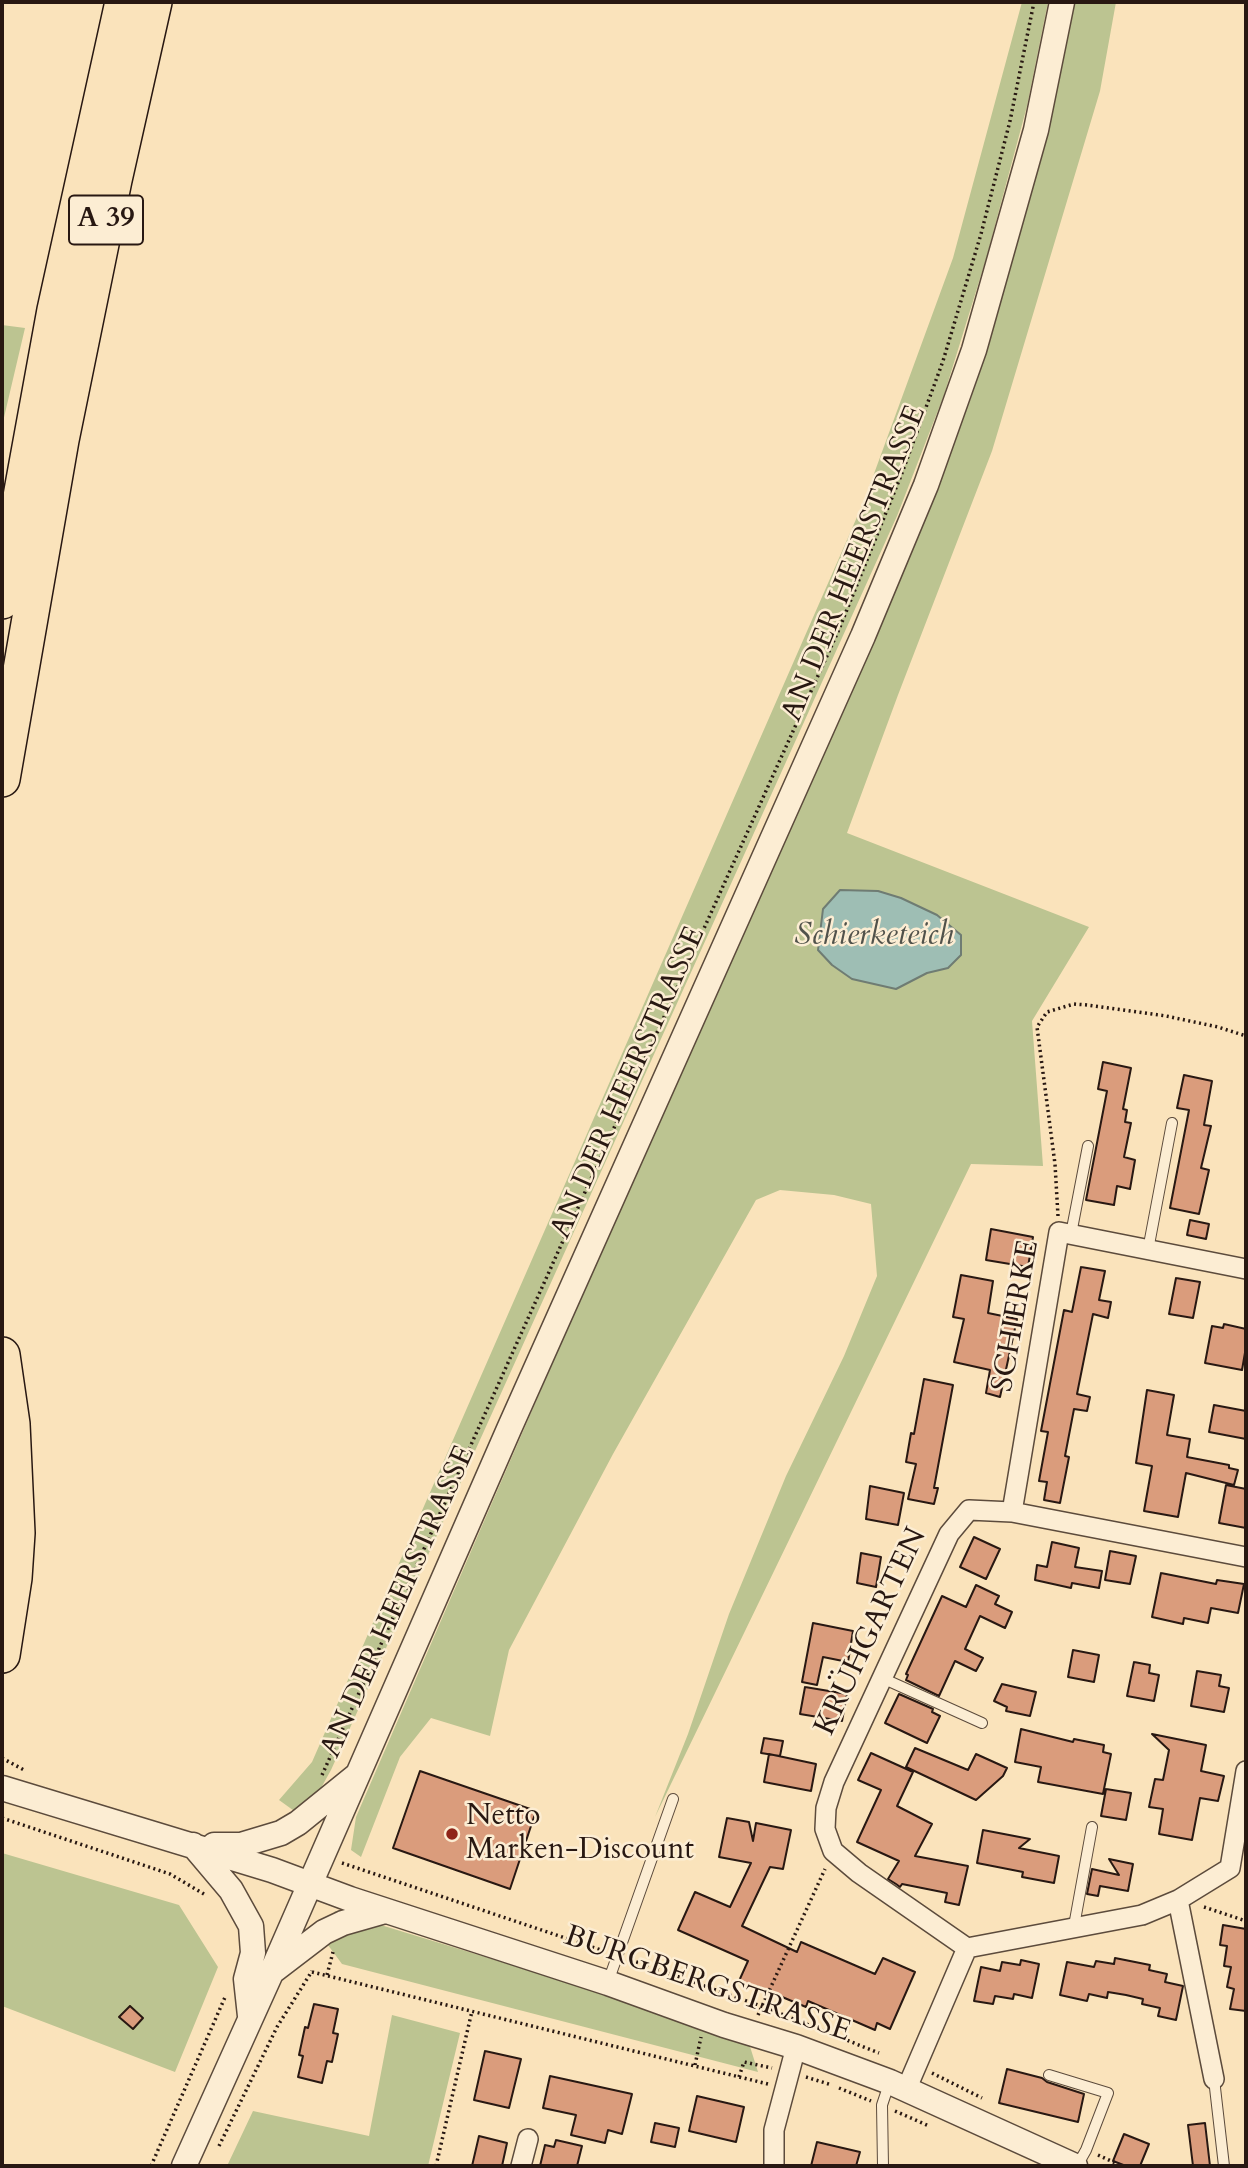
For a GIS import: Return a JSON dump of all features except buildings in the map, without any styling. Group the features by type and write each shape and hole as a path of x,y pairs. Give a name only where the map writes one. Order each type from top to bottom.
{"highway":[{"name":"A 39","path":"2,601 55,310 123,2"},
{"name":"A 39","path":"2,779 61,439 111,193 154,2"},
{"path":"2,1355 12,1424 17,1533 14,1578 2,1655"}],"street":[{"name":"AN DER HEERSTRASSE","path":"184,2166 863,636 926,485 978,337 1036,130 1062,2"},
{"name":"SCHIERKE","path":"1012,1512 1065,1233 1246,1269"},
{"name":"KRÜHGARTEN","path":"833,1851 825,1829 826,1808 834,1782 949,1534 969,1510 1012,1512 1246,1557"},
{"path":"833,1851 859,1873 967,1948 1142,1915 1178,1900 1230,1868 1242,1821 1246,1770"},
{"path":"192,1845 241,1845 281,1833 298,1823 358,1773"},
{"name":"BURGBERGSTRASSE","path":"2,1788 192,1845 796,2047 898,2086 1076,2166"},
{"path":"192,1845 232,1890 251,1926 253,1953 246,1979 251,2017"},
{"path":"1178,1900 1214,2079"},
{"path":"272,1971 324,1932 343,1923 385,1911"},
{"path":"898,2086 916,2066 967,1948"},
{"path":"774,2166 774,2130 796,2047"},
{"path":"521,2166 528,2139"}],"lane":[{"path":"1148,1250 1172,1123"},
{"path":"1065,1233 1088,1146"},
{"path":"882,1678 982,1723"},
{"path":"608,1983 673,1800"},
{"path":"1074,1926 1092,1827"},
{"path":"1049,2075 1108,2093 1086,2150 1076,2166"},
{"path":"1214,2079 1224,2166"},
{"path":"883,2166 882,2105 898,2086"}],"path":[{"path":"320,1778 834,639 902,473 943,361 981,234 1010,121 1034,2"},
{"path":"1065,1233 1037,1027 1047,1013 1074,1004 1087,1005 1166,1016 1246,1036"},
{"path":"2,1758 32,1774"},
{"path":"2,1818 170,1874 204,1894"},
{"path":"752,2034 761,2006 833,1851"},
{"path":"361,1871 618,1955 761,2006 916,2066"},
{"path":"1178,1900 1246,1921"},
{"path":"327,1975 334,1951"},
{"path":"215,2154 277,2027 312,1972 785,2088"},
{"path":"151,2166 226,1994"},
{"path":"436,2166 472,2011"},
{"path":"695,2065 702,2036"}],"green space":[{"path":"1022,2 1048,2 1027,106 986,259 944,395 897,516 331,1770 321,1788 297,1813 279,1800 312,1762 864,501 953,258"},
{"path":"1073,2 1116,2 1100,91 992,451 847,833 1089,927 1032,1021 1043,1166 971,1164 655,1817 688,1734 729,1614 786,1476 844,1356 877,1276 871,1204 834,1195 780,1190 756,1200 613,1454 509,1650 490,1736 431,1718 400,1757 361,1857 351,1850 356,1817 701,1020 909,559 971,398 1021,217"},
{"path":"2,325 25,328 2,426"},
{"path":"2,1853 179,1905 218,1967 175,2072 2,2006"},
{"path":"335,1911 747,2037 758,2072 342,1964 322,1937"},
{"path":"392,2015 460,2033 428,2166 227,2166 253,2111 369,2136"}],"water":[{"name":"Schierketeich","path":"840,890 878,891 901,898 937,915 961,935 961,955 948,968 927,973 896,989 852,979 832,965 818,950 823,909"}],"place":[{"name":"Netto Marken-Discount","path":"452,1834"}]}
